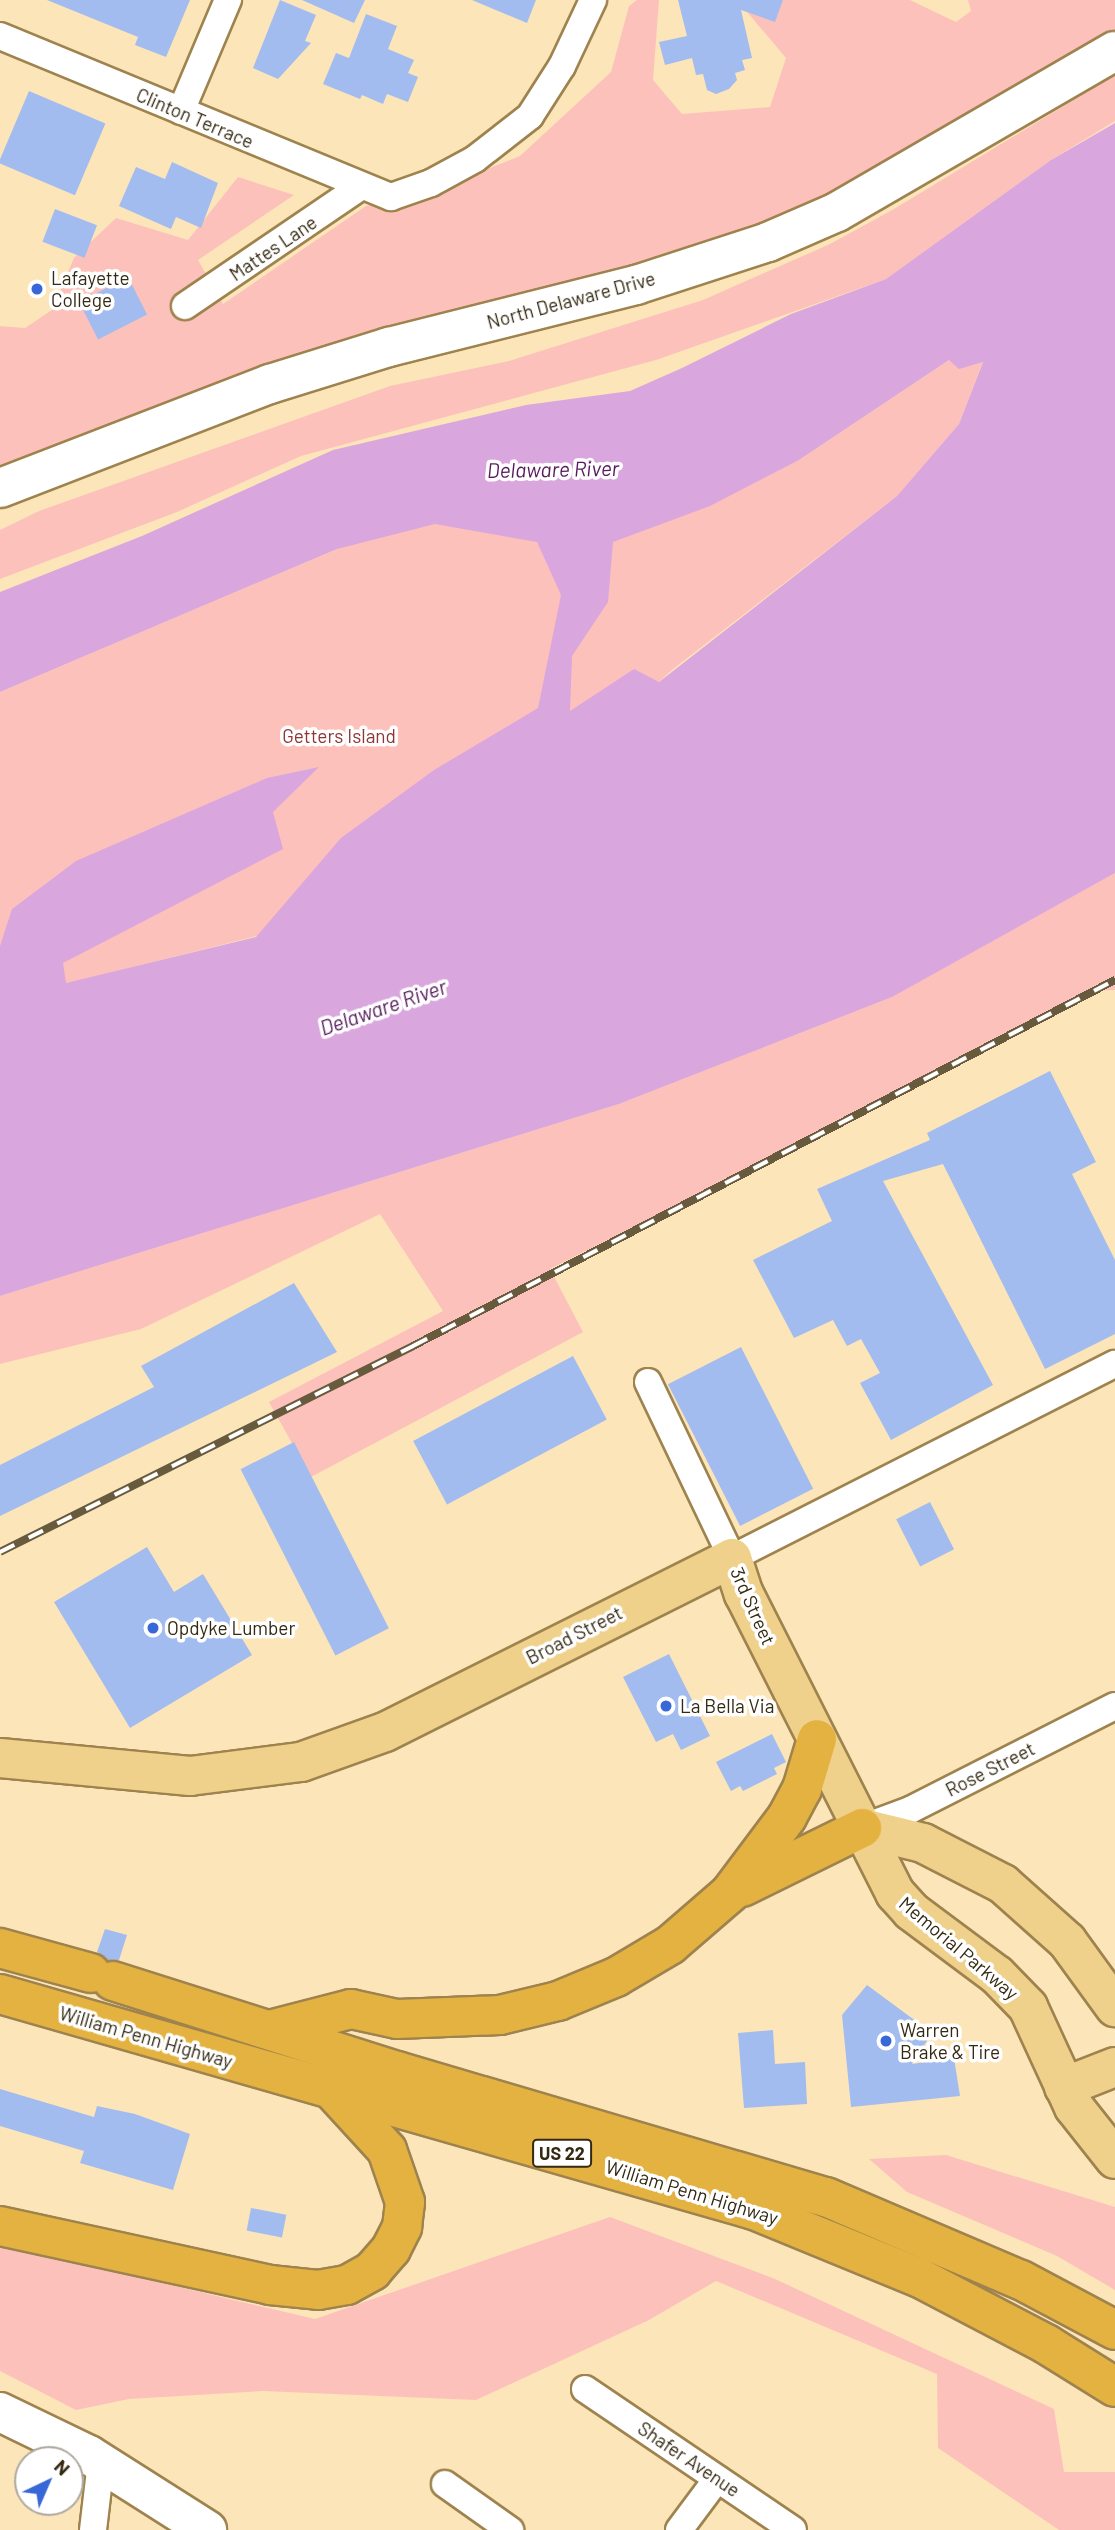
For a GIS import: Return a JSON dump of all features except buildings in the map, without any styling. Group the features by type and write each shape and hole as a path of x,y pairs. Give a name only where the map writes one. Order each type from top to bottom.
{"highway":[{"path":"730,1893 787,1817 802,1789 817,1739"},
{"path":"270,2030 351,2009 397,2019 447,2020 529,2009 587,1990 643,1963 730,1893 862,1828"},
{"name":"William Penn Highway","path":"0,1948 826,2197 1021,2280 1115,2330"},
{"name":"William Penn Highway","path":"0,1994 332,2090 663,2181 789,2223 930,2283 1046,2344 1115,2387"},
{"path":"0,2226 270,2285 318,2290 347,2286 372,2271 391,2249 402,2227 405,2202 387,2150 332,2090"}],"main road":[{"name":"North Delaware Drive","path":"0,488 270,384 389,347 636,285 768,242 837,212 1115,51"},
{"name":"3rd Street","path":"732,1558 744,1594 862,1828"},
{"name":"Broad Street","path":"0,1758 190,1776 301,1762 385,1732 732,1558"},
{"path":"862,1828 923,1843 1003,1884 1067,1941 1115,2007"},
{"name":"Memorial Parkway","path":"862,1828 902,1903 997,1975 1028,2007 1064,2087 1086,2126 1115,2160"},
{"path":"1064,2087 1115,2067"},
{"path":"0,2412 101,2462 207,2530"}],"street":[{"path":"181,111 228,0"},
{"name":"Clinton Terrace","path":"0,36 360,187 391,197 431,183 475,159 530,116 562,66 593,0"},
{"name":"Mattes Lane","path":"185,306 360,187"},
{"name":"Broad Street","path":"732,1558 1115,1364"},
{"name":"3rd Street","path":"648,1382 723,1531 732,1558"},
{"name":"Rose Street","path":"862,1828 910,1810 1115,1706"},
{"name":"Shafer Avenue","path":"585,2389 793,2530"},
{"path":"93,2530 101,2462"},
{"path":"680,2530 717,2479"},
{"path":"445,2484 510,2530"}],"green space":[{"path":"637,0 659,0 653,80 682,114 770,107 786,58 737,0 910,0 956,22 971,11 968,0 1115,0 1115,40 799,216 0,473 0,326 25,328 52,310 74,258 116,218 188,240 238,177 294,195 198,260 223,304 366,206 437,189 520,156 611,72 629,6"},
{"path":"1115,75 1115,121 1051,160 886,279 656,360 301,456 177,512 0,579 0,530 39,511 390,386 509,361 703,300 830,244 894,209"},
{"name":"Getters Island","path":"949,360 983,361 959,424 897,496 673,669 425,894 0,1000 0,692 337,549 372,520 799,460"},
{"path":"1115,873 1115,990 1088,991 1031,1026 550,1269 583,1332 311,1477 269,1402 443,1311 380,1214 141,1329 0,1364 0,1296 619,1104 884,1000"},
{"path":"946,2155 1115,2207 1115,2290 1057,2256 907,2192 869,2159"},
{"path":"610,2217 775,2279 1054,2409 1064,2472 1115,2472 1115,2530 1059,2530 938,2448 937,2374 716,2281 649,2320 476,2400 263,2391 129,2399 76,2410 0,2371 0,2245 315,2319"}],"water":[{"name":"Delaware River","path":"1115,123 1115,873 892,997 619,1104 0,1296 0,946 12,909 76,861 267,778 319,767 273,812 283,849 63,963 66,983 256,937 341,838 434,770 538,708 561,595 537,542 435,524 337,549 0,692 0,592 142,536 333,450 526,405 630,391 791,314 886,279 1051,160","holes":["949,360 959,369 983,362 959,424 897,496 659,682 634,669 570,711 572,656 608,602 613,542 710,506 799,460"]}],"railway":[{"path":"0,1552 413,1346 1115,980"}],"place":[{"name":"Lafayette College","path":"37,289"},
{"name":"Opdyke Lumber","path":"153,1628"},
{"name":"La Bella Via","path":"666,1706"},
{"name":"Warren Brake & Tire","path":"886,2041"}]}
